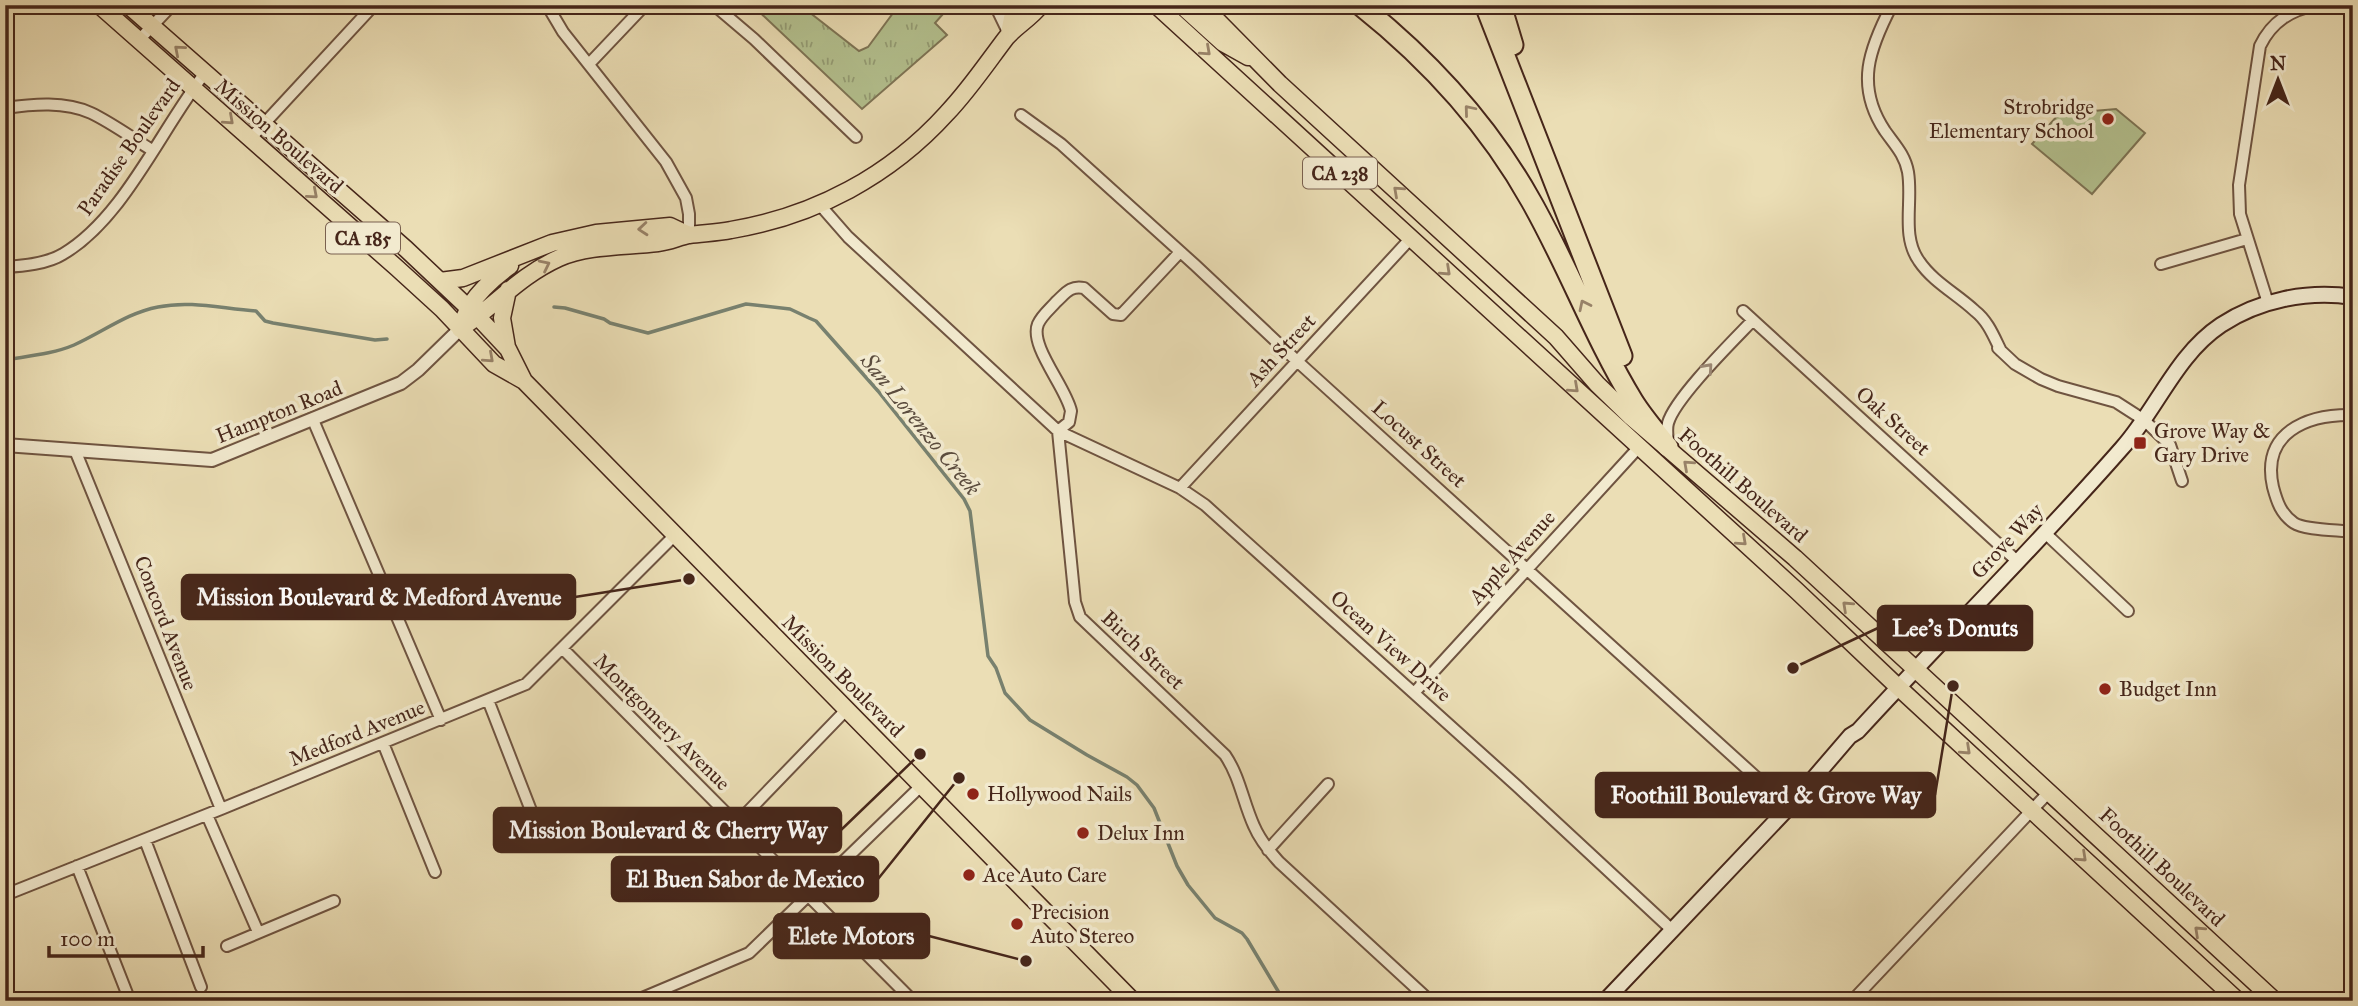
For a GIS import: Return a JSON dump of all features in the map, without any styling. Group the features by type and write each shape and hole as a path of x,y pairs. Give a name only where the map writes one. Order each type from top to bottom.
{"highway":[{"path":"1360,5 1432,69 1464,103 1494,142 1538,212 1628,393 1668,447"},
{"path":"1485,5 1578,242"},
{"path":"1501,5 1551,166 1590,275 1634,385 1668,447"}],"main road":[{"name":"Mission Boulevard","path":"99,5 442,309 494,365 524,381 1133,1001"},
{"name":"Mission Boulevard","path":"128,5 473,312 508,349 524,381"},
{"path":"1009,34 1018,5"},
{"path":"473,312 532,271 570,254 663,243 689,235 757,225 820,205 874,176 922,139 955,104 1009,34 1029,19 1041,5"},
{"name":"Foothill Boulevard","path":"1156,5 1797,591 2238,1001"},
{"name":"Foothill Boulevard","path":"1181,5 1229,48 1257,61 1556,337 1610,397 1793,556 2275,1001"},
{"path":"1202,5 1257,61"},
{"path":"440,281 463,278 552,243 596,233 670,226 689,235"},
{"path":"460,329 497,275 523,256"},
{"path":"508,290 502,318 508,349"},
{"name":"Grove Way","path":"1605,1001 2123,447 2197,345 2243,312 2268,303 2334,294 2353,297"}],"street":[{"path":"139,40 172,5"},
{"path":"250,139 374,5"},
{"path":"547,5 563,32 663,157 681,187 689,214 689,235"},
{"path":"589,64 645,5"},
{"path":"714,5 754,39 856,137"},
{"path":"995,5 1009,34"},
{"path":"1892,5 1878,30 1869,59 1868,77 1873,109 1906,162 1910,183 1910,241 1914,253 1929,274 1984,320 2001,351 2026,372 2058,386 2116,402 2144,420 2170,444 2182,481"},
{"path":"2268,303 2240,214 2239,185 2260,46 2272,27 2286,15 2317,5"},
{"name":"Paradise Boulevard","path":"5,267 24,266 61,256 92,233 112,211 205,73"},
{"path":"5,108 31,104 54,105 90,112 152,150"},
{"name":"Locust Street","path":"1021,114 1061,144 1789,807"},
{"path":"820,205 848,237 1058,431 1069,422 1071,411 1038,343 1036,331 1041,319 1068,290 1079,287 1084,288 1113,314 1121,316 1180,252"},
{"name":"Ash Street","path":"1181,488 1411,238"},
{"path":"2161,264 2247,239"},
{"name":"Oak Street","path":"1743,311 2017,561"},
{"path":"1668,447 1668,422 1674,411 1703,374 1753,320"},
{"name":"Hampton Road","path":"5,445 212,460 401,383 460,329"},
{"path":"2353,415 2320,417 2294,428 2278,441 2270,473 2278,506 2296,525 2353,532"},
{"path":"313,420 441,720"},
{"name":"Ocean View Drive","path":"1058,431 1181,488 1205,505 1671,929"},
{"name":"Birch Street","path":"1058,431 1077,610 1086,624 1225,755 1239,779 1254,825 1268,850 1430,1001"},
{"name":"Apple Avenue","path":"1414,694 1639,447"},
{"name":"Concord Avenue","path":"75,450 221,809"},
{"path":"2044,532 2128,611"},
{"name":"Medford Avenue","path":"5,895 526,684 675,535"},
{"name":"Montgomery Avenue","path":"562,648 913,1001"},
{"path":"488,700 539,831"},
{"path":"736,824 847,709"},
{"path":"383,743 435,872"},
{"path":"1268,850 1328,784"},
{"path":"635,1001 749,953 922,785"},
{"path":"1852,1001 2049,792"},
{"path":"207,815 258,932"},
{"path":"145,840 201,987"},
{"path":"77,866 130,1001"},
{"path":"227,946 334,901"}],"green space":[{"path":"752,5 800,5 859,51 868,47 899,5 951,5 935,23 947,35 862,109"},
{"path":"2116,109 2145,133 2092,194 2032,144 2059,114"}],"waterway":[{"name":"San Lorenzo Creek","path":"5,360 66,348 136,314 158,307 183,304 256,311 265,321 273,323 375,340 387,339"},
{"name":"San Lorenzo Creek","path":"554,307 648,333 746,304 790,309 816,321 878,391 964,499 970,511 988,656 996,668 1005,693 1030,720 1137,785 1154,808 1177,866 1188,885 1215,918 1242,933 1247,939 1284,1001"}],"place":[{"name":"Strobridge Elementary School","path":"2108,119"},
{"name":"Grove Way & Gary Drive","path":"2140,443"},
{"name":"Mission Boulevard & Medford Avenue","path":"689,579"},
{"name":"Lee's Donuts","path":"1793,668"},
{"name":"Foothill Boulevard & Grove Way","path":"1953,686"},
{"name":"Budget Inn","path":"2105,689"},
{"name":"Mission Boulevard & Cherry Way","path":"920,754"},
{"name":"El Buen Sabor de Mexico","path":"959,778"},
{"name":"Hollywood Nails","path":"973,794"},
{"name":"Delux Inn","path":"1083,833"},
{"name":"Ace Auto Care","path":"969,875"},
{"name":"Precision Auto Stereo","path":"1017,924"},
{"name":"Elete Motors","path":"1026,961"}]}
